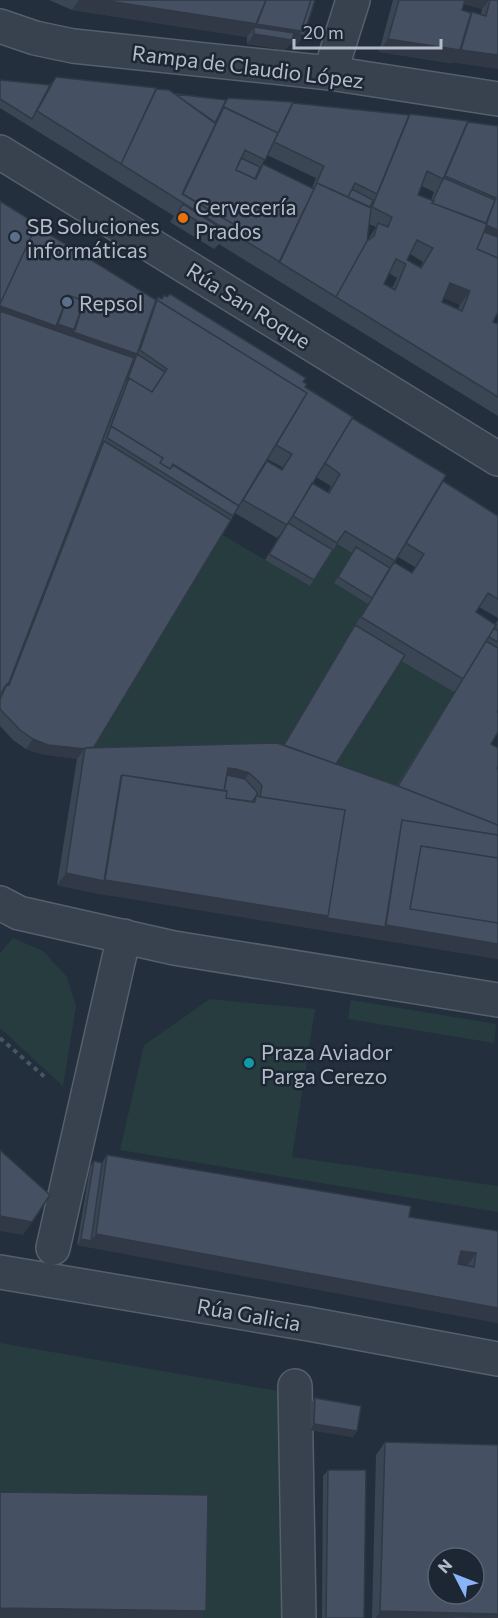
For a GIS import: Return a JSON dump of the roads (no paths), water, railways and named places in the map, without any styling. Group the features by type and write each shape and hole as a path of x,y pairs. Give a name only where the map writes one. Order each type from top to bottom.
{"street":[{"path":"330,74 353,0"},
{"name":"Rampa de Claudio López","path":"0,26 35,38 72,46 330,74 498,99"},
{"name":"Rúa San Roque","path":"0,153 498,459"},
{"path":"0,903 19,913 174,948 498,1000"},
{"path":"53,1248 124,936"},
{"name":"Rúa Galicia","path":"0,1272 309,1324 498,1359"},
{"path":"295,1386 299,1618"}],"place":[{"name":"Cervecería Prados","path":"183,218"},
{"name":"SB Soluciones informáticas","path":"15,237"},
{"name":"Repsol","path":"67,302"},
{"name":"Praza Aviador Parga Cerezo","path":"249,1063"}]}
